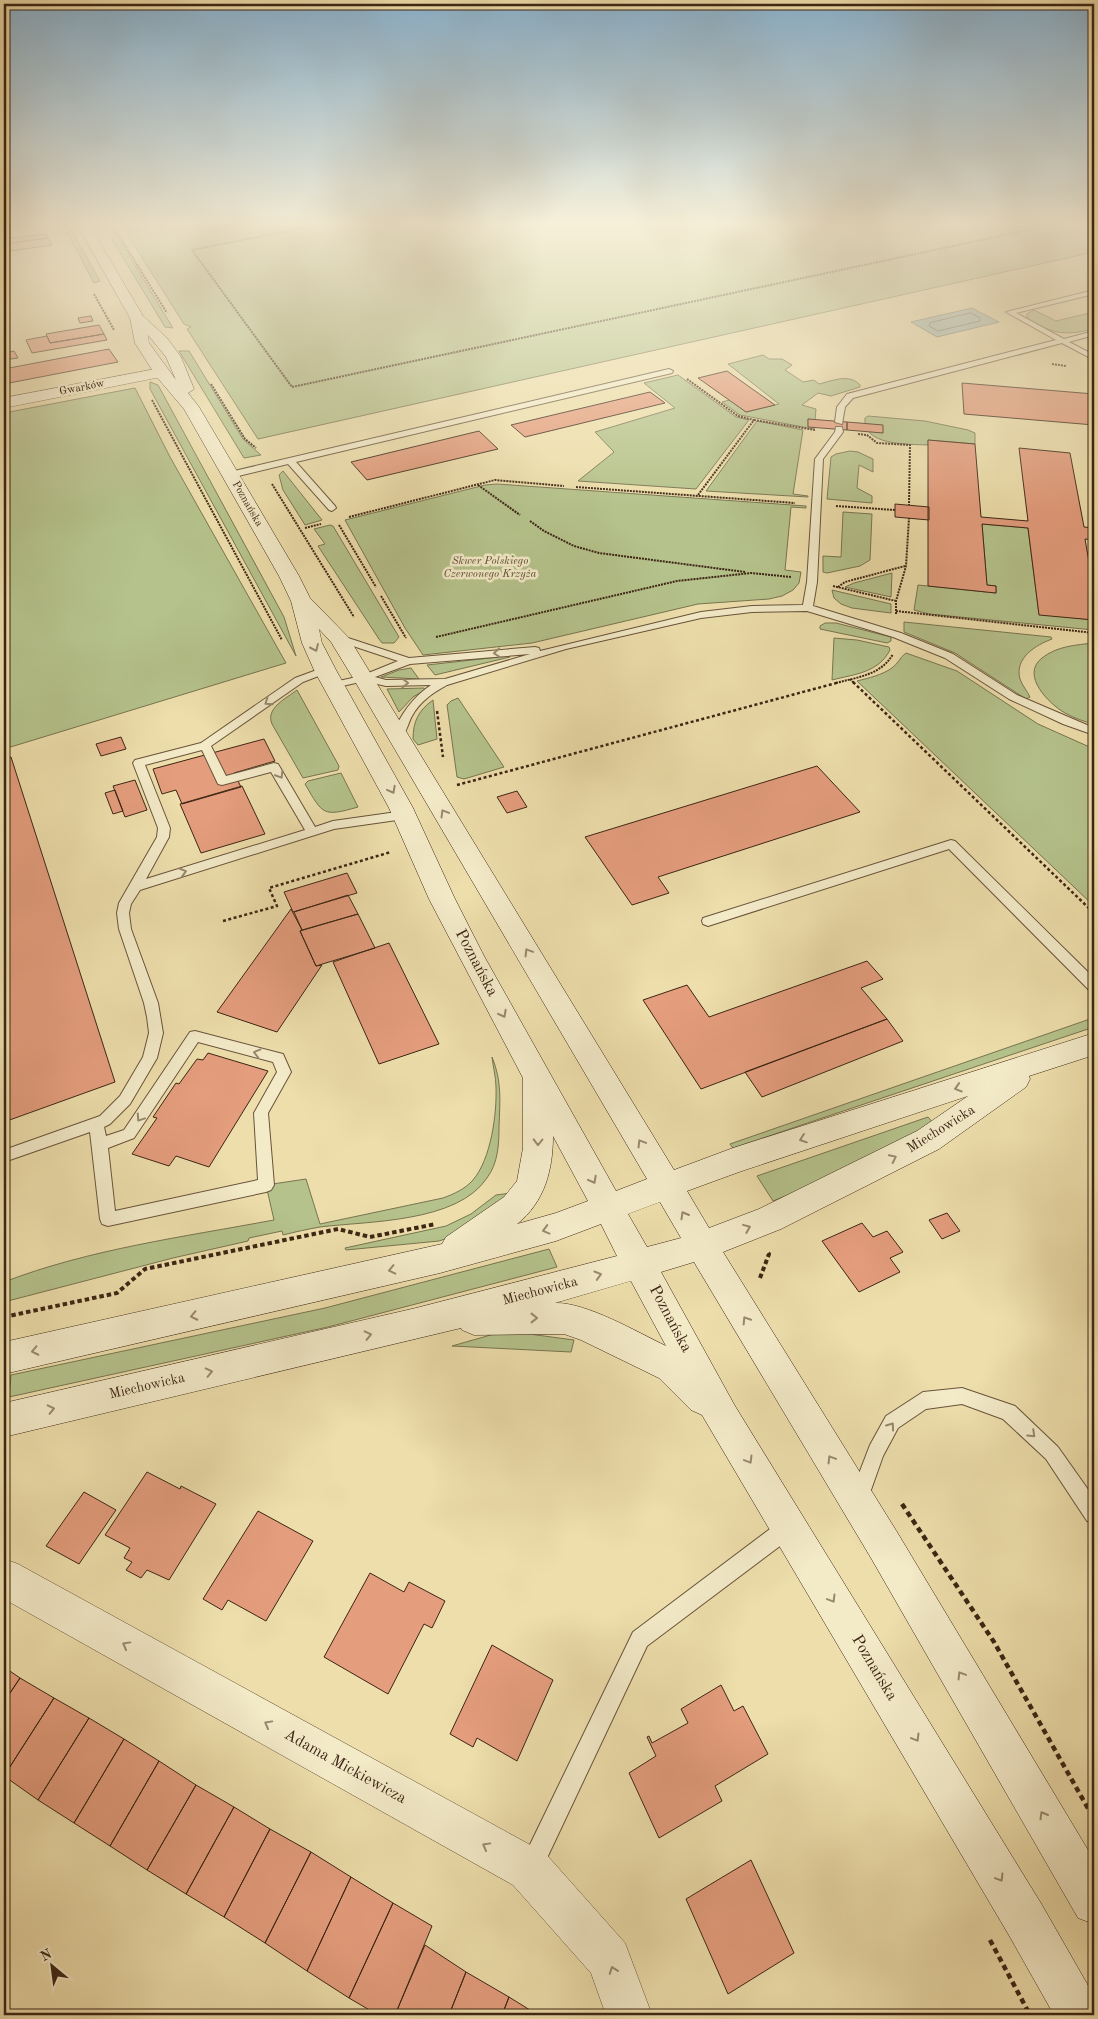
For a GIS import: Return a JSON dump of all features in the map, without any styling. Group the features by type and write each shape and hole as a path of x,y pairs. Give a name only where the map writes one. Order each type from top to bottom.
{"main road":[{"name":"Poznańska","path":"137,320 142,343 161,373 191,407 301,601 312,643 329,678 404,815 442,899 536,1076 724,1418 1026,1921 1079,2015"},
{"name":"Poznańska","path":"140,320 163,340 181,370 191,407"},
{"name":"Gwarków","path":"4,403 161,373"},
{"name":"Poznańska","path":"301,601 339,638 364,678 667,1185 701,1246 857,1502 1075,1851 1094,1902"},
{"name":"Miechowicka","path":"4,1358 440,1259 556,1227 609,1209 667,1185 1094,1044"},
{"name":"Miechowicka","path":"4,1420 416,1324 701,1246 770,1218 928,1140 1038,1063"},
{"path":"440,1259 516,1206 530,1188 539,1147 536,1076"},
{"path":"416,1324 487,1318 564,1318 590,1327 671,1366 724,1418"},
{"name":"Adama Mickiewicza","path":"4,1578 529,1870 609,1959 630,2015"}],"lane":[{"path":"1025,320 1094,358"},
{"path":"808,608 812,582 819,459 839,428 841,407 850,396 1094,333"},
{"path":"230,474 669,371"},
{"path":"290,461 332,508"},
{"path":"398,735 405,716 416,701 446,682 563,647 701,614 752,609 808,608 897,635 949,656 1013,697 1066,722 1094,732"},
{"path":"339,638 408,661"},
{"path":"364,678 408,661 563,647"},
{"path":"4,1156 96,1125 112,1114 132,1088 150,1058 156,1033 151,1003 123,921 125,903 136,887 163,837 164,828 139,763 205,745 299,680 364,678 386,683 446,682"},
{"path":"205,745 222,781 274,767 312,832"},
{"path":"136,887 333,825 404,815"},
{"path":"708,921 951,844 1094,986"},
{"path":"96,1125 108,1218 266,1185 261,1113 284,1072 278,1058 195,1036 129,1134 100,1145"},
{"path":"857,1502 876,1451 892,1422 923,1402 962,1396 1009,1412 1052,1453 1094,1514"},
{"path":"529,1870 640,1639 789,1527"}],"path":[{"path":"243,320 292,388 608,320"},
{"path":"141,376 283,642"},
{"path":"686,379 738,416 802,429 839,428"},
{"path":"698,495 754,420"},
{"path":"858,431 858,434 867,435 877,443 910,446 909,505"},
{"path":"346,518 495,480 564,486"},
{"path":"478,485 520,515"},
{"path":"576,486 895,510"},
{"path":"457,785 873,673 887,664 897,648 896,601 906,566 909,518"},
{"path":"336,520 376,587"},
{"path":"530,521 544,531 574,546 599,553 794,577 896,601"},
{"path":"837,587 845,582 906,566"},
{"path":"428,639 677,581 751,573"},
{"path":"381,596 409,643"},
{"path":"896,611 1094,633"},
{"path":"850,679 1094,912"},
{"path":"223,922 277,906 269,888 394,851"},
{"path":"4,1317 116,1292 145,1269 154,1267 338,1229 370,1237 444,1221"},
{"path":"4,1278 7,1311"}],"green space":[{"path":"161,320 168,320 173,328 165,327"},
{"path":"182,320 789,320 258,439 187,329 191,327 184,324"},
{"path":"1029,320 1094,320 1094,329 1067,333 1045,328"},
{"path":"179,351 189,351 243,439 261,455 244,458"},
{"path":"763,355 769,359 782,359 792,365 785,370 803,382 814,380 819,384 851,379 856,381 860,387 831,396 818,393 802,405 816,409 815,420 808,419 808,426 814,427 814,429 740,415 722,402 730,400 746,412 779,404 728,364"},
{"path":"678,375 736,417 749,420 696,489 578,481 614,452 595,432 675,408 644,383"},
{"path":"150,382 158,385 284,617 296,656 150,389"},
{"path":"135,388 170,457 286,663 4,749 4,413"},
{"path":"868,416 925,421 968,430 975,433 975,444 928,440 928,445 888,442 878,439 871,434 866,427 865,418"},
{"path":"757,421 803,430 793,494 808,497 706,491"},
{"path":"850,451 858,452 873,459 873,472 859,465 857,488 872,496 872,503 827,499 831,457"},
{"path":"283,471 322,520 305,525 283,490 279,475"},
{"name":"Skwer Polskiego Czerwonego Krzyża","path":"497,484 806,506 806,508 791,507 785,570 801,572 799,583 793,590 782,596 769,599 698,604 532,643 423,655 405,628 345,520 485,485"},
{"path":"843,512 872,514 870,560 860,566 827,573 823,572 823,556 841,557"},
{"path":"982,524 1028,528 1039,614 1094,620 1094,630 929,614 914,610 918,585 996,593 996,586 987,585"},
{"path":"333,526 399,637 394,643 382,643 318,546 325,544 314,529"},
{"path":"892,573 891,597 845,587 854,583"},
{"path":"832,590 891,604 891,613 852,608 841,604 834,598"},
{"path":"904,622 1051,637 1052,639 1028,653 1020,665 1020,679 1030,697 1026,699 955,653 904,632"},
{"path":"825,623 836,623 891,637 891,641 887,643 820,629 820,626"},
{"path":"834,638 857,640 889,647 890,650 879,664 872,668 832,680"},
{"path":"1094,643 1094,724 1068,715 1052,703 1039,688 1034,672 1036,665 1042,658 1054,651 1080,644"},
{"path":"906,653 957,671 1038,724 1094,749 1094,906 857,681 888,670"},
{"path":"510,657 435,675 427,665"},
{"path":"411,668 419,679 381,677 399,670"},
{"path":"424,688 425,690 413,697 399,712 387,689"},
{"path":"297,690 339,766 338,770 303,778 272,724 271,718 274,708"},
{"path":"458,698 504,767 464,779 457,777 447,705"},
{"path":"433,700 437,739 418,745 413,739 416,721 424,708"},
{"path":"341,773 358,807 337,812 325,811 320,808 305,784 308,781"},
{"path":"1090,1019 1094,1027 733,1148 730,1144"},
{"path":"492,1057 500,1091 499,1140 496,1160 487,1178 473,1193 455,1204 434,1212 386,1221 320,1227 283,1235 282,1231 249,1238 248,1241 173,1258 4,1302 4,1282 37,1271 103,1252 274,1220 266,1185 306,1179 320,1224 443,1198 455,1193 473,1180 479,1171 492,1136 496,1080"},
{"path":"928,1117 934,1124 845,1172 773,1201 757,1176"},
{"path":"511,1193 454,1236 439,1241 346,1250 345,1248 446,1226 471,1214 496,1195"},
{"path":"549,1249 557,1267 328,1327 9,1397 11,1375 325,1308"},
{"path":"514,1332 574,1340 571,1352 452,1346 494,1334"}],"water":[{"path":"919,320 996,320 999,322 937,337 911,322"}],"building":[{"path":"79,320 93,321 80,323"},
{"path":"99,325 104,334 50,343 46,334"},
{"path":"104,334 107,340 32,353 26,340 47,336 50,343"},
{"path":"109,349 118,362 4,384 4,369"},
{"path":"14,351 18,358 4,360 4,353"},
{"path":"727,371 775,405 746,412 698,378"},
{"path":"962,383 1094,394 1094,425 964,414"},
{"path":"650,392 665,403 525,437 511,425"},
{"path":"808,419 847,422 847,430 808,427"},
{"path":"847,422 883,425 883,433 847,430"},
{"path":"479,431 498,449 367,480 351,462"},
{"path":"928,440 975,444 981,517 1028,521 1019,448 1070,453 1084,527 1094,528 1094,540 1085,539 1094,591 1094,620 1039,615 1028,528 982,524 987,585 996,586 996,593 928,586"},
{"path":"895,504 929,507 929,520 895,517"},
{"path":"121,737 126,749 101,756 96,744"},
{"path":"264,739 275,761 234,773 241,787 182,804 176,790 162,794 153,769"},
{"path":"11,757 115,1082 4,1122 4,759"},
{"path":"817,766 860,812 658,877 669,893 632,905 585,837"},
{"path":"135,780 147,810 125,817 113,786"},
{"path":"242,786 265,834 201,853 180,804"},
{"path":"115,790 123,811 113,814 105,793"},
{"path":"517,791 527,807 507,813 497,797"},
{"path":"347,873 357,893 293,912 284,892"},
{"path":"348,895 358,914 302,930 294,912"},
{"path":"291,909 302,930 300,931 316,966 322,965 277,1032 217,1012"},
{"path":"358,914 375,948 316,966 300,931"},
{"path":"389,943 439,1044 379,1064 333,962"},
{"path":"867,961 883,979 861,988 887,1019 701,1089 643,1000 687,985 709,1017"},
{"path":"887,1019 903,1041 762,1097 745,1072"},
{"path":"208,1053 268,1071 209,1167 176,1156 169,1166 132,1154 157,1118 153,1117 176,1083 179,1084 197,1059 203,1060"},
{"path":"947,1213 960,1231 942,1239 929,1220"},
{"path":"862,1223 873,1237 887,1231 903,1252 890,1258 900,1272 859,1292 822,1241"},
{"path":"147,1472 180,1489 181,1486 216,1504 169,1580 147,1570 141,1578 126,1570 132,1562 124,1558 130,1548 105,1535"},
{"path":"84,1492 116,1510 79,1564 46,1546"},
{"path":"258,1511 313,1541 266,1621 228,1600 222,1610 203,1599"},
{"path":"370,1573 404,1592 409,1582 445,1601 432,1628 424,1624 388,1694 324,1657"},
{"path":"492,1645 553,1680 517,1761 477,1738 473,1747 450,1734"},
{"path":"4,1667 20,1678 4,1702"},
{"path":"20,1678 54,1698 4,1776 4,1702"},
{"path":"721,1685 734,1711 743,1706 768,1754 715,1786 722,1801 659,1838 629,1773 656,1756 647,1737 649,1736 652,1743 688,1723 681,1709"},
{"path":"54,1698 89,1718 38,1800 4,1776"},
{"path":"89,1718 124,1739 74,1823 38,1800"},
{"path":"124,1739 159,1761 110,1846 74,1823"},
{"path":"159,1761 196,1785 147,1870 110,1846"},
{"path":"196,1785 234,1807 186,1894 147,1870"},
{"path":"234,1807 270,1829 224,1917 186,1894"},
{"path":"270,1829 311,1852 265,1943 224,1917"},
{"path":"311,1852 351,1877 307,1971 265,1943"},
{"path":"751,1860 794,1953 728,1994 686,1899"},
{"path":"351,1877 393,1903 349,1998 307,1971"},
{"path":"393,1903 432,1926 395,2015 378,2015 349,1998"},
{"path":"425,1945 466,1972 449,2015 395,2015"},
{"path":"466,1972 509,1997 502,2015 449,2015"},
{"path":"509,1997 538,2015 502,2015"}]}
